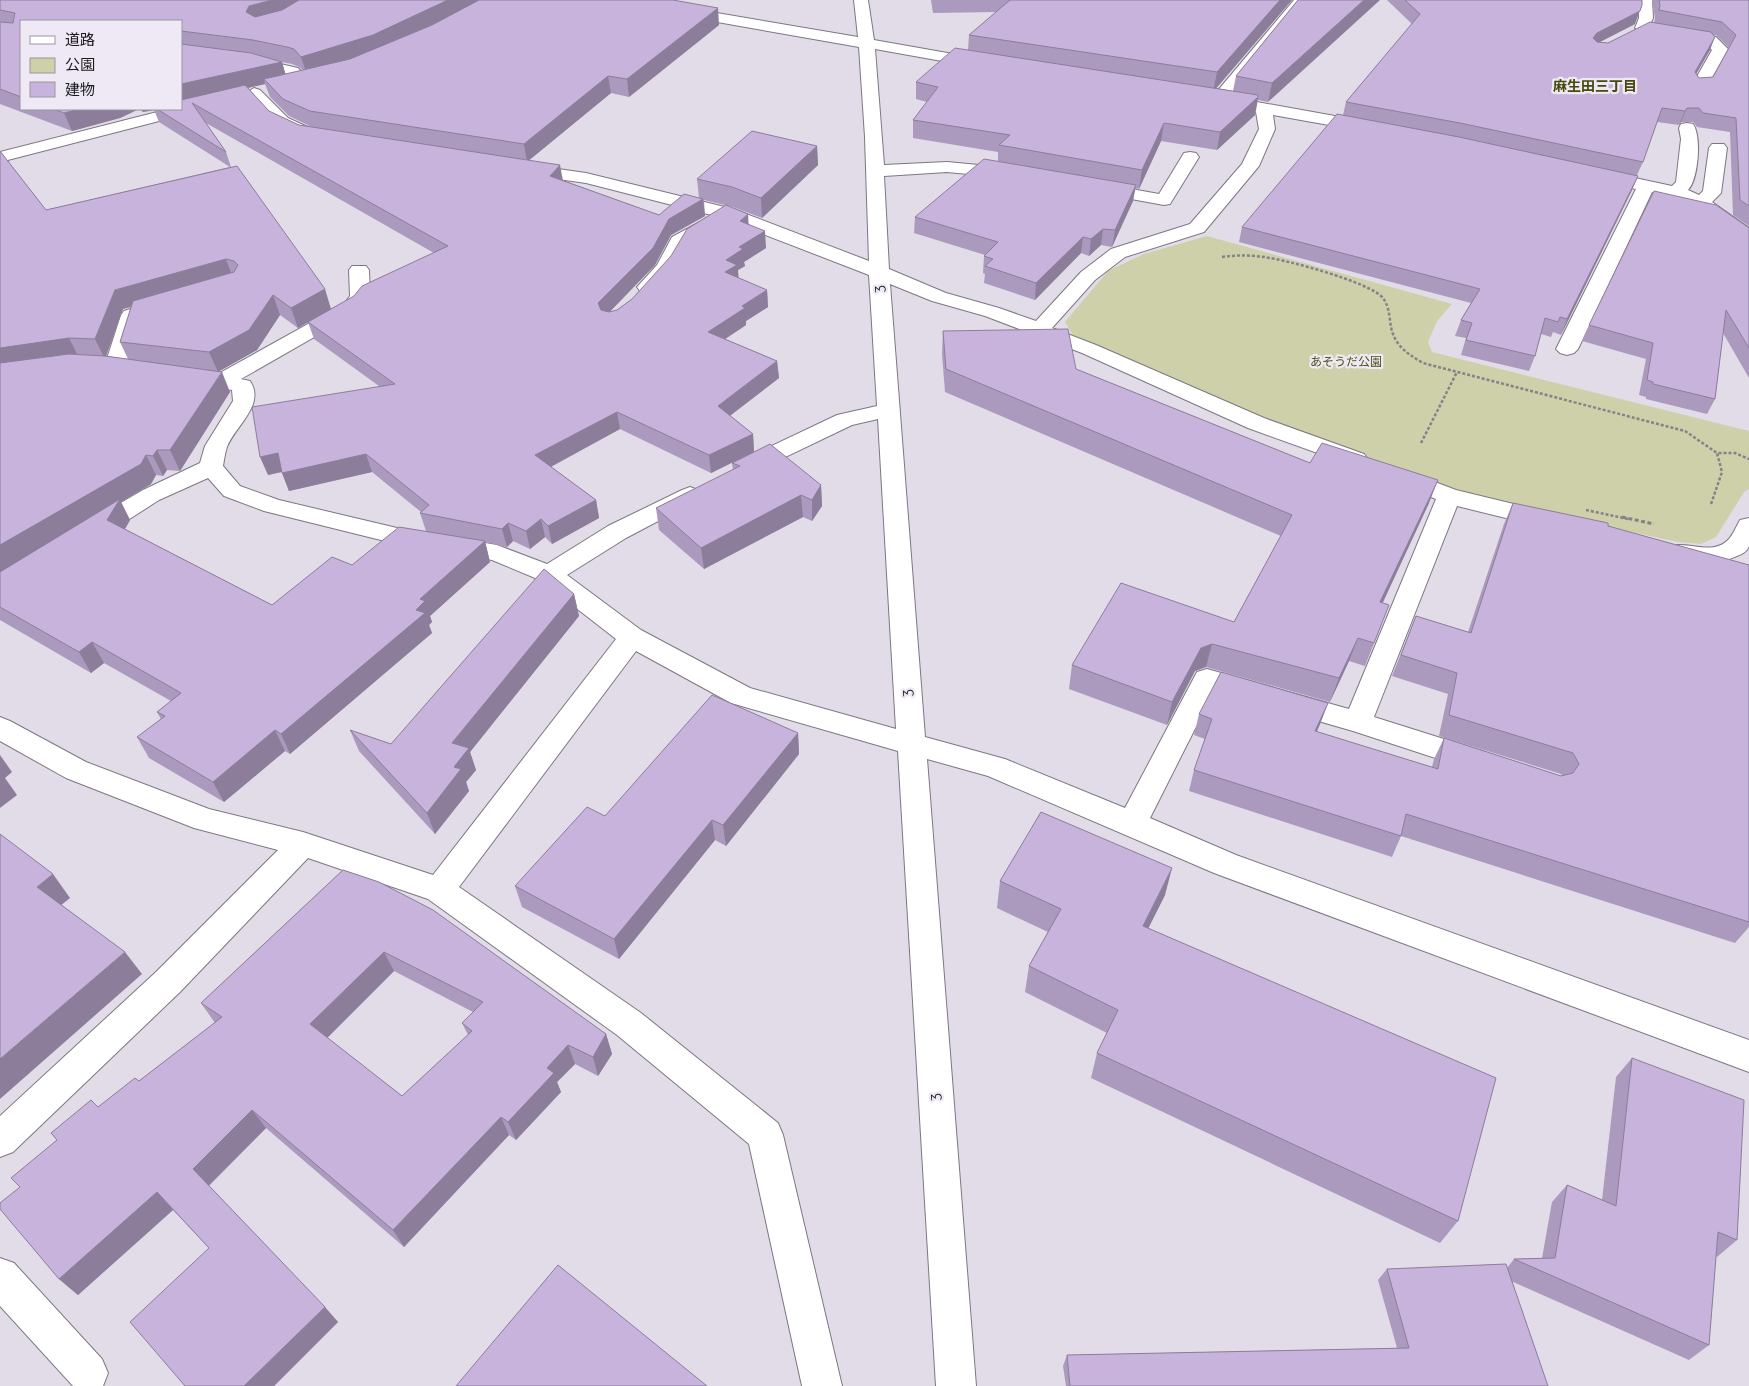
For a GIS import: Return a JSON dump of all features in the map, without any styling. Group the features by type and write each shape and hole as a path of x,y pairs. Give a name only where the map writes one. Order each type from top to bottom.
{"street":[{"path":"615,0 995,66"},
{"name":"3","path":"860,0 867,45 876,171 879,274 956,1386"},
{"path":"1217,101 1302,0"},
{"path":"1641,1 1646,18 1642,28"},
{"path":"1625,37 1642,28 1711,40 1720,49 1699,87"},
{"path":"182,54 258,64 292,71 303,83"},
{"path":"236,98 321,79"},
{"path":"254,93 282,122 311,135 320,136"},
{"path":"1199,98 1264,107 1388,131"},
{"path":"0,157 126,123 209,104"},
{"path":"1039,330 1088,276 1118,253 1197,228 1250,166 1267,129 1264,107"},
{"path":"1676,192 1685,183 1690,139 1688,128"},
{"path":"1701,202 1712,193 1718,148"},
{"path":"1164,200 1190,157"},
{"path":"876,171 948,166 993,169 1031,176"},
{"path":"508,167 586,178 726,213 827,251 938,297 992,312 1089,349 1256,423 1449,496 1575,518"},
{"path":"1579,171 1676,192 1701,202 1749,238"},
{"path":"1079,184 1212,210"},
{"path":"1567,349 1647,185"},
{"path":"633,304 665,268 678,241 726,213"},
{"path":"222,381 351,308 360,297 359,270"},
{"path":"115,368 131,315 160,307"},
{"path":"171,375 222,381 242,386 244,401 216,446 211,467"},
{"path":"549,574 617,532 722,479 845,420 889,410"},
{"path":"76,541 151,495 211,467"},
{"path":"211,467 232,491 272,506 397,536 497,553 549,574 632,637 741,696 996,767 1226,864 1749,1056"},
{"path":"1358,722 1449,496"},
{"path":"1663,550 1712,557 1736,547 1749,526"},
{"path":"440,890 632,637"},
{"path":"1132,823 1207,678 1358,722 1495,766"},
{"path":"0,728 76,770 205,820 302,844 440,890 629,1024 765,1135 822,1386"},
{"path":"0,1140 168,982 302,844"},
{"path":"0,1277 88,1373"}],"path":[{"path":"1164,239 1195,261 1250,255 1267,257 1363,285 1380,296 1388,306 1394,339 1405,352 1424,363 1685,431 1717,453 1723,462 1724,472 1711,505"},
{"path":"1420,445 1457,372"},
{"path":"1717,453 1735,453 1749,459"},
{"path":"1575,518 1656,524"}],"green space":[{"name":"あそうだ公園","path":"1207,236 1452,304 1437,321 1428,342 1432,352 1749,431 1749,489 1744,492 1716,537 1701,544 1678,542 1562,517 1475,495 1352,452 1211,396 1073,335 1065,322 1108,271 1144,254"}],"building":[{"path":"0,0 272,0 249,6 246,12 255,17 282,10 299,0 448,0 373,35 301,57 294,49 287,47 253,40 182,31 182,20 20,20 20,97 0,89 0,22 13,23 15,13 0,10"},
{"path":"479,0 673,0 718,8 627,79 608,76 524,144 310,111 283,99 264,79 350,59 432,25"},
{"path":"1010,0 1280,0 1217,72 969,35"},
{"path":"1298,0 1364,0 1272,83 1236,76"},
{"path":"1405,0 1642,0 1640,11 1597,33 1593,38 1597,42 1608,43 1650,22 1711,32 1715,37 1695,72 1699,78 1713,77 1736,35 1722,22 1659,10 1659,0 1749,0 1749,206 1740,200 1736,118 1703,113 1699,108 1687,108 1685,111 1662,108 1643,162 1460,123 1346,102 1420,14"},
{"path":"182,44 251,53 282,62 182,84"},
{"path":"955,48 1258,95 1258,97 1220,132 1164,123 1142,170 999,145 1010,135 913,120 938,87 916,82"},
{"path":"245,85 269,111 299,125 560,165 550,176 659,215 684,194 703,199 669,219 653,248 598,303 601,310 609,312 617,310 632,299 671,256 687,229 726,205 748,214 740,221 765,231 739,247 743,249 726,260 737,265 725,272 767,290 742,306 745,308 708,332 777,361 718,406 753,434 709,455 617,412 535,455 596,500 548,526 541,519 526,531 508,523 502,529 420,513 429,505 366,454 282,473 278,453 260,457 252,407 395,384 308,322 354,296 362,286 448,246 192,103 226,152 159,110 182,110 182,100"},
{"path":"56,110 75,110 64,113"},
{"path":"1337,114 1459,137 1638,176 1567,319 1560,317 1558,322 1545,318 1535,356 1466,340 1472,323 1461,320 1480,289 1242,227"},
{"path":"752,131 817,146 761,198 732,187 697,179"},
{"path":"0,151 46,210 237,166 325,289 291,308 273,295 249,330 209,352 120,342 133,301 234,272 238,265 234,261 226,259 115,290 95,339 69,338 0,348"},
{"path":"984,159 1136,185 1115,230 1103,229 1091,239 1083,237 1036,283 985,266 993,259 984,256 998,242 915,217"},
{"path":"1654,191 1716,205 1749,228 1749,348 1726,310 1715,399 1653,384 1653,382 1647,380 1653,343 1589,325"},
{"path":"1068,329 1076,369 1310,463 1322,443 1438,480 1380,602 1389,605 1374,643 1358,638 1339,678 1212,644 1201,648 1172,702 1072,665 1121,583 1234,622 1292,515 946,369 943,331"},
{"path":"69,354 105,356 222,372 170,450 157,450 153,456 146,455 141,464 0,545 0,363"},
{"path":"770,444 821,485 812,500 801,495 701,548 656,508 740,466 732,463"},
{"path":"120,499 107,520 272,605 332,557 352,565 399,527 485,541 420,599 425,601 416,610 425,613 281,734 275,730 213,782 137,737 165,716 157,712 181,693 92,642 79,652 0,607 0,572"},
{"path":"1513,503 1608,523 1608,526 1749,565 1749,922 1406,814 1401,836 1194,770 1212,719 1199,714 1221,672 1328,703 1315,731 1438,769 1444,738 1561,776 1573,773 1579,764 1573,753 1449,715 1457,673 1401,655 1416,616 1471,633"},
{"path":"544,569 574,594 452,743 469,748 454,767 461,769 427,813 350,730 391,744"},
{"path":"712,695 798,733 723,825 712,820 614,939 515,886 587,807 605,816"},
{"path":"1041,812 1172,868 1143,926 1496,1078 1458,1221 1097,1053 1118,1010 1029,966 1061,909 1000,881"},
{"path":"0,834 53,874 37,887 125,952 0,1059"},
{"path":"343,870 379,882 433,910 606,1034 593,1057 568,1045 547,1068 554,1073 508,1122 501,1117 393,1230 252,1110 193,1169 325,1307 244,1386 185,1386 130,1322 209,1248 157,1192 59,1279 0,1209 0,1203 20,1187 11,1178 57,1140 51,1133 91,1100 98,1107 135,1078 139,1081 222,1017 201,1003","holes":["384,952 483,1002 462,1023 472,1031 402,1096 310,1024"]},
{"path":"1632,1058 1744,1100 1737,1240 1718,1232 1709,1345 1514,1259 1555,1258 1567,1185 1616,1206"},
{"path":"1506,1264 1548,1386 1070,1386 1067,1355 1409,1348 1387,1269"},
{"path":"558,1265 707,1386 456,1386"}],"district":[{"name":"麻生田三丁目","path":"1595,86"}]}
